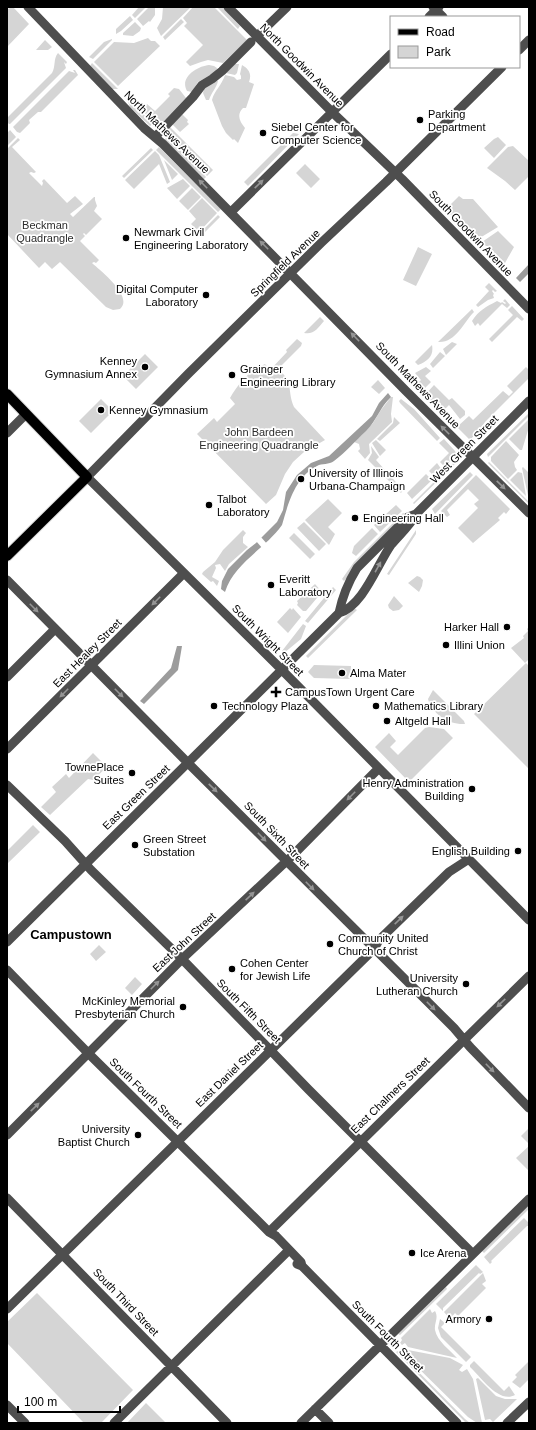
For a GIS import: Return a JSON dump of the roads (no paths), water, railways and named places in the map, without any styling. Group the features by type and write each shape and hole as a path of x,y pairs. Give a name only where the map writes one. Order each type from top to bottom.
{"main road":[{"name":"South Wright Street","path":"7,394 87,477"},
{"path":"7,556 87,477"}],"street":[{"name":"North Mathews Avenue","path":"28,7 148,132 163,144 291,273"},
{"name":"North Goodwin Avenue","path":"228,7 254,39 395,173"},
{"path":"155,137 193,97 202,85 222,70 287,7"},
{"path":"430,16 436,8 442,16"},
{"path":"520,49 529,40"},
{"path":"231,212 390,55"},
{"name":"Springfield Avenue","path":"87,477 160,402 395,173 497,68"},
{"name":"South Goodwin Avenue","path":"395,173 529,310"},
{"name":"South Mathews Avenue","path":"291,273 529,513"},
{"name":"West Green Street","path":"339,613 346,611 357,600 392,545 412,523 416,514 529,401"},
{"path":"7,433 26,414"},
{"name":"South Wright Street","path":"87,477 282,670 378,769 529,920"},
{"name":"West Green Street","path":"282,670 339,613 352,577 358,568 408,517 416,514"},
{"name":"East Healey Street","path":"7,749 184,573"},
{"name":"South Sixth Street","path":"7,580 286,862 454,1028 529,1108"},
{"path":"7,677 55,629"},
{"name":"East Green Street","path":"7,942 85,863 282,670"},
{"name":"East John Street","path":"7,1135 182,960 286,862 378,769"},
{"name":"South Fifth Street","path":"7,785 473,1254"},
{"name":"East Daniel Street","path":"7,1309 374,949 379,940 449,872 469,859"},
{"name":"South Fourth Street","path":"7,970 88,1053 269,1232 276,1236 301,1262 302,1266 457,1423"},
{"name":"East Chalmers Street","path":"269,1232 529,976"},
{"name":"South Third Street","path":"7,1198 227,1423"},
{"path":"301,1423 529,1199"},
{"name":"South Fourth Street","path":"269,1232 272,1239 298,1265 302,1266"},
{"path":"114,1423 286,1253"},
{"path":"507,1423 529,1402"},
{"path":"7,1405 25,1423"},
{"path":"315,1409 329,1423"}],"waterway":[{"path":"51,237 55,241"}],"place":[{"name":"Parking Department","path":"420,120"},
{"name":"Siebel Center for Computer Science","path":"263,133"},
{"name":"Newmark Civil Engineering Laboratory","path":"126,238"},
{"name":"Digital Computer Laboratory","path":"206,295"},
{"name":"Kenney Gymnasium Annex","path":"145,367"},
{"name":"Grainger Engineering Library","path":"232,375"},
{"name":"Kenney Gymnasium","path":"101,410"},
{"name":"University of Illinois Urbana-Champaign","path":"301,479"},
{"name":"Talbot Laboratory","path":"209,505"},
{"name":"Engineering Hall","path":"355,518"},
{"name":"Everitt Laboratory","path":"271,585"},
{"name":"Harker Hall","path":"507,627"},
{"name":"Illini Union","path":"446,645"},
{"name":"Alma Mater","path":"342,673"},
{"name":"CampusTown Urgent Care","path":"276,692"},
{"name":"Technology Plaza","path":"214,706"},
{"name":"Mathematics Library","path":"376,706"},
{"name":"Altgeld Hall","path":"387,721"},
{"name":"TownePlace Suites","path":"132,773"},
{"name":"Henry Administration Building","path":"472,789"},
{"name":"Green Street Substation","path":"135,845"},
{"name":"English Building","path":"518,851"},
{"name":"Community United Church of Christ","path":"330,944"},
{"name":"Cohen Center for Jewish Life","path":"232,969"},
{"name":"University Lutheran Church","path":"466,984"},
{"name":"McKinley Memorial Presbyterian Church","path":"183,1007"},
{"name":"University Baptist Church","path":"138,1135"},
{"name":"Ice Arena","path":"412,1253"},
{"name":"Armory","path":"489,1319"}],"district":[{"name":"Campustown","path":"71,934"}],"park label":[{"name":"Beckman Quadrangle","path":"45,231"},
{"name":"John Bardeen Engineering Quadrangle","path":"259,438"}]}
